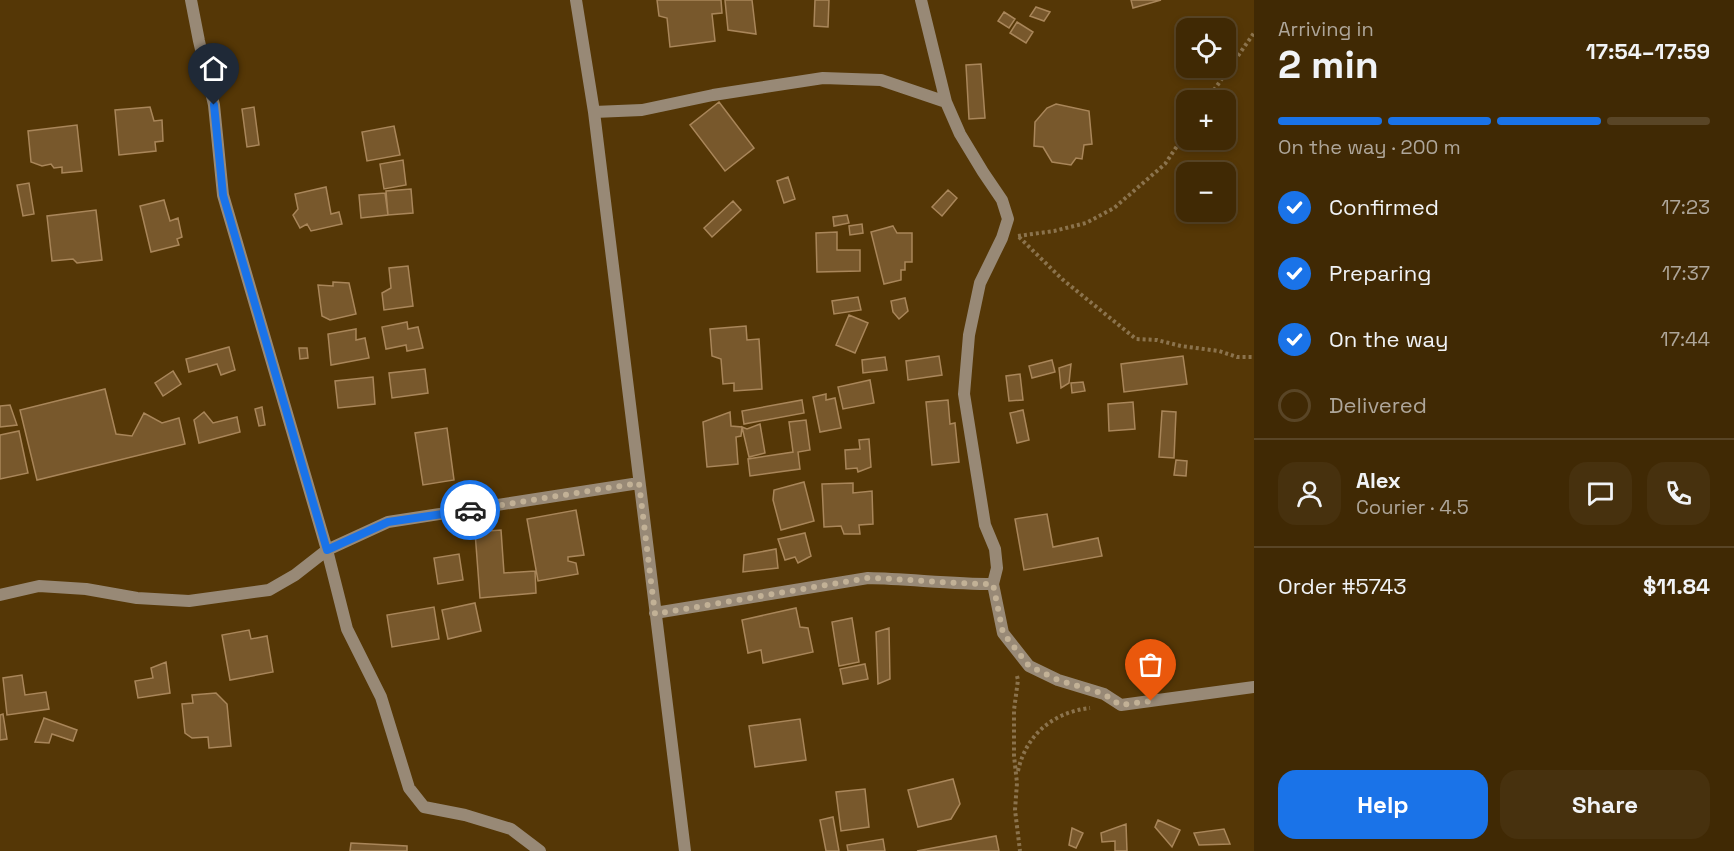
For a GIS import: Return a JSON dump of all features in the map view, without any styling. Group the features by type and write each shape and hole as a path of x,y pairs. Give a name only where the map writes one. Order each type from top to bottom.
{"street":[{"path":"576,0 594,112 685,851"},
{"path":"921,0 946,102 960,134 1002,200 1008,219 1002,238 980,283 969,334 964,394 985,525 995,549 997,567 993,584 1003,633 1029,666 1058,680 1104,694 1120,705 1254,687"},
{"path":"190,2 214,105 223,195 327,550 347,629 381,697 410,788 424,807 465,814 511,829 540,851"},
{"path":"594,112 642,110 713,95 823,78 881,80 946,102"},
{"path":"0,594 39,586 86,589 137,598 189,601 269,590 295,575 327,550 388,522 639,483"},
{"path":"655,614 868,578 993,584"}],"path":[{"path":"1214,90 1254,33"},
{"path":"1002,238 1054,231 1086,223 1114,208 1165,164 1176,148"},
{"path":"1017,236 1062,279 1136,339 1157,340 1219,351 1237,357 1254,357"},
{"path":"1015,670 1018,680 1014,710 1014,756 1017,783"},
{"path":"1020,851 1015,810 1018,768 1025,751 1036,735 1053,718 1073,710 1120,705"}],"building":[{"path":"657,0 721,0 722,13 712,14 715,41 670,47 667,18 659,16"},
{"path":"725,0 752,0 756,34 728,30"},
{"path":"815,0 829,0 828,27 814,26"},
{"path":"1131,0 1161,0 1133,8"},
{"path":"1036,7 1050,12 1044,21 1030,16"},
{"path":"1004,12 1015,19 1009,28 998,21"},
{"path":"1017,22 1033,32 1026,43 1010,33"},
{"path":"981,64 985,118 969,119 966,65"},
{"path":"719,102 754,148 725,171 690,125"},
{"path":"1056,104 1089,111 1092,144 1084,145 1082,159 1076,158 1071,165 1052,162 1043,147 1034,146 1035,122 1047,108"},
{"path":"150,107 154,121 162,120 163,141 155,142 156,151 119,155 115,110"},
{"path":"254,107 259,145 247,147 242,109"},
{"path":"77,125 82,171 62,173 62,167 54,168 51,164 42,166 31,162 28,131"},
{"path":"394,126 400,155 367,161 362,132"},
{"path":"403,160 406,185 384,189 380,164"},
{"path":"788,177 795,199 784,203 777,181"},
{"path":"29,183 34,214 23,216 17,185"},
{"path":"326,187 331,214 339,212 342,224 311,231 307,224 300,228 293,215 298,209 295,194"},
{"path":"411,189 413,213 388,215 386,191"},
{"path":"948,190 957,198 942,216 932,207"},
{"path":"385,193 388,215 361,218 359,195"},
{"path":"164,200 170,221 178,218 182,237 177,239 179,245 151,252 140,206"},
{"path":"733,201 741,210 712,237 704,228"},
{"path":"96,210 102,260 77,263 73,259 52,261 47,216"},
{"path":"847,215 849,223 834,226 833,217"},
{"path":"862,224 863,233 850,235 849,226"},
{"path":"893,226 897,233 912,233 912,262 905,262 905,270 901,270 901,280 884,284 871,232"},
{"path":"837,232 837,250 860,250 860,271 817,272 816,233"},
{"path":"408,266 413,306 384,310 382,293 391,288 389,268"},
{"path":"333,282 349,283 356,314 330,320 322,316 318,285 333,286"},
{"path":"858,297 861,310 834,314 832,301"},
{"path":"905,298 908,311 899,319 893,312 891,301"},
{"path":"849,315 868,323 855,353 836,345"},
{"path":"407,322 408,329 418,327 423,348 407,351 406,345 386,349 382,327"},
{"path":"746,326 747,340 759,339 762,389 734,391 734,383 723,384 721,359 712,356 710,329"},
{"path":"356,329 356,340 365,338 369,358 331,365 328,334"},
{"path":"229,347 235,370 221,375 217,364 189,372 186,359"},
{"path":"299,348 307,348 308,358 300,359"},
{"path":"939,356 942,375 908,380 906,361"},
{"path":"1183,356 1187,384 1124,392 1121,364"},
{"path":"885,357 887,370 863,373 862,360"},
{"path":"1052,360 1055,372 1032,378 1029,366"},
{"path":"1071,364 1069,383 1061,388 1059,368"},
{"path":"425,369 428,393 392,398 389,373"},
{"path":"173,371 181,384 163,396 155,383"},
{"path":"1020,374 1023,400 1009,401 1006,376"},
{"path":"373,377 375,404 338,408 335,381"},
{"path":"870,380 874,403 843,409 838,387"},
{"path":"1083,382 1085,391 1072,393 1071,383"},
{"path":"105,389 116,434 132,436 144,413 162,423 179,418 185,444 37,480 20,410"},
{"path":"826,394 826,400 835,398 841,428 820,432 813,397"},
{"path":"802,400 804,413 744,424 742,411"},
{"path":"948,400 950,424 955,423 959,462 932,465 926,402"},
{"path":"1133,402 1135,429 1109,431 1108,404"},
{"path":"10,405 17,425 0,427 0,406"},
{"path":"262,407 265,425 259,426 255,409"},
{"path":"1023,410 1029,440 1017,443 1010,413"},
{"path":"1162,411 1176,412 1174,458 1159,457"},
{"path":"204,412 213,423 237,417 240,432 199,443 194,420"},
{"path":"730,412 731,426 742,427 741,436 736,437 738,464 707,467 703,422"},
{"path":"806,420 810,450 798,452 800,469 750,476 748,459 793,452 789,422"},
{"path":"760,424 765,453 749,457 742,427 747,429"},
{"path":"447,428 454,480 423,485 415,433"},
{"path":"19,431 28,473 0,479 0,435"},
{"path":"869,439 871,467 858,472 857,468 846,469 845,450 860,449 859,440"},
{"path":"1176,460 1187,461 1186,476 1174,475"},
{"path":"804,482 814,521 781,530 773,500 774,490"},
{"path":"853,483 853,493 872,491 873,524 859,525 860,534 844,534 841,526 824,527 822,484"},
{"path":"576,510 584,555 568,557 568,561 576,563 578,574 538,581 527,519"},
{"path":"1047,514 1053,547 1098,538 1102,556 1024,570 1015,519"},
{"path":"501,530 504,573 535,571 536,593 480,598 475,532"},
{"path":"805,533 811,556 798,563 795,557 785,560 778,539"},
{"path":"776,549 778,568 743,572 744,555"},
{"path":"459,554 463,580 438,584 434,558"},
{"path":"475,603 481,631 448,639 442,610"},
{"path":"434,607 439,639 392,647 387,615"},
{"path":"796,608 800,627 808,628 813,652 763,663 761,650 748,653 742,620"},
{"path":"852,618 859,662 839,666 832,622"},
{"path":"889,628 890,679 878,684 876,632"},
{"path":"249,630 251,639 267,636 273,672 230,680 222,635"},
{"path":"166,662 170,693 138,698 135,681 153,678 151,668"},
{"path":"865,664 868,679 843,684 840,669"},
{"path":"22,675 25,695 46,692 49,709 7,715 3,678"},
{"path":"216,693 227,704 231,746 209,748 208,737 192,738 185,733 182,704 193,703 192,695"},
{"path":"3,714 7,739 0,740 0,715"},
{"path":"44,718 77,730 73,741 52,734 49,743 35,742"},
{"path":"800,719 806,760 755,767 749,726"},
{"path":"953,779 960,804 951,819 918,827 908,790"},
{"path":"865,789 869,827 841,831 836,792"},
{"path":"833,817 839,851 826,851 820,820"},
{"path":"1158,820 1180,830 1172,847 1155,827"},
{"path":"1126,824 1127,851 1115,851 1115,841 1102,842 1101,833"},
{"path":"1072,828 1083,833 1076,848 1069,845"},
{"path":"1224,829 1230,844 1199,845 1194,833"},
{"path":"996,836 999,851 917,851"},
{"path":"883,839 885,851 848,851 847,845"},
{"path":"351,843 407,846 407,851 350,851"}],"way so far":[{"path":"470,510 639,483 655,614 868,578 993,584 1003,633 1029,666 1058,680 1104,694 1120,705 1151,701"}],"route":[{"path":"214,105 223,195 327,550 388,522 470,510"}]}
